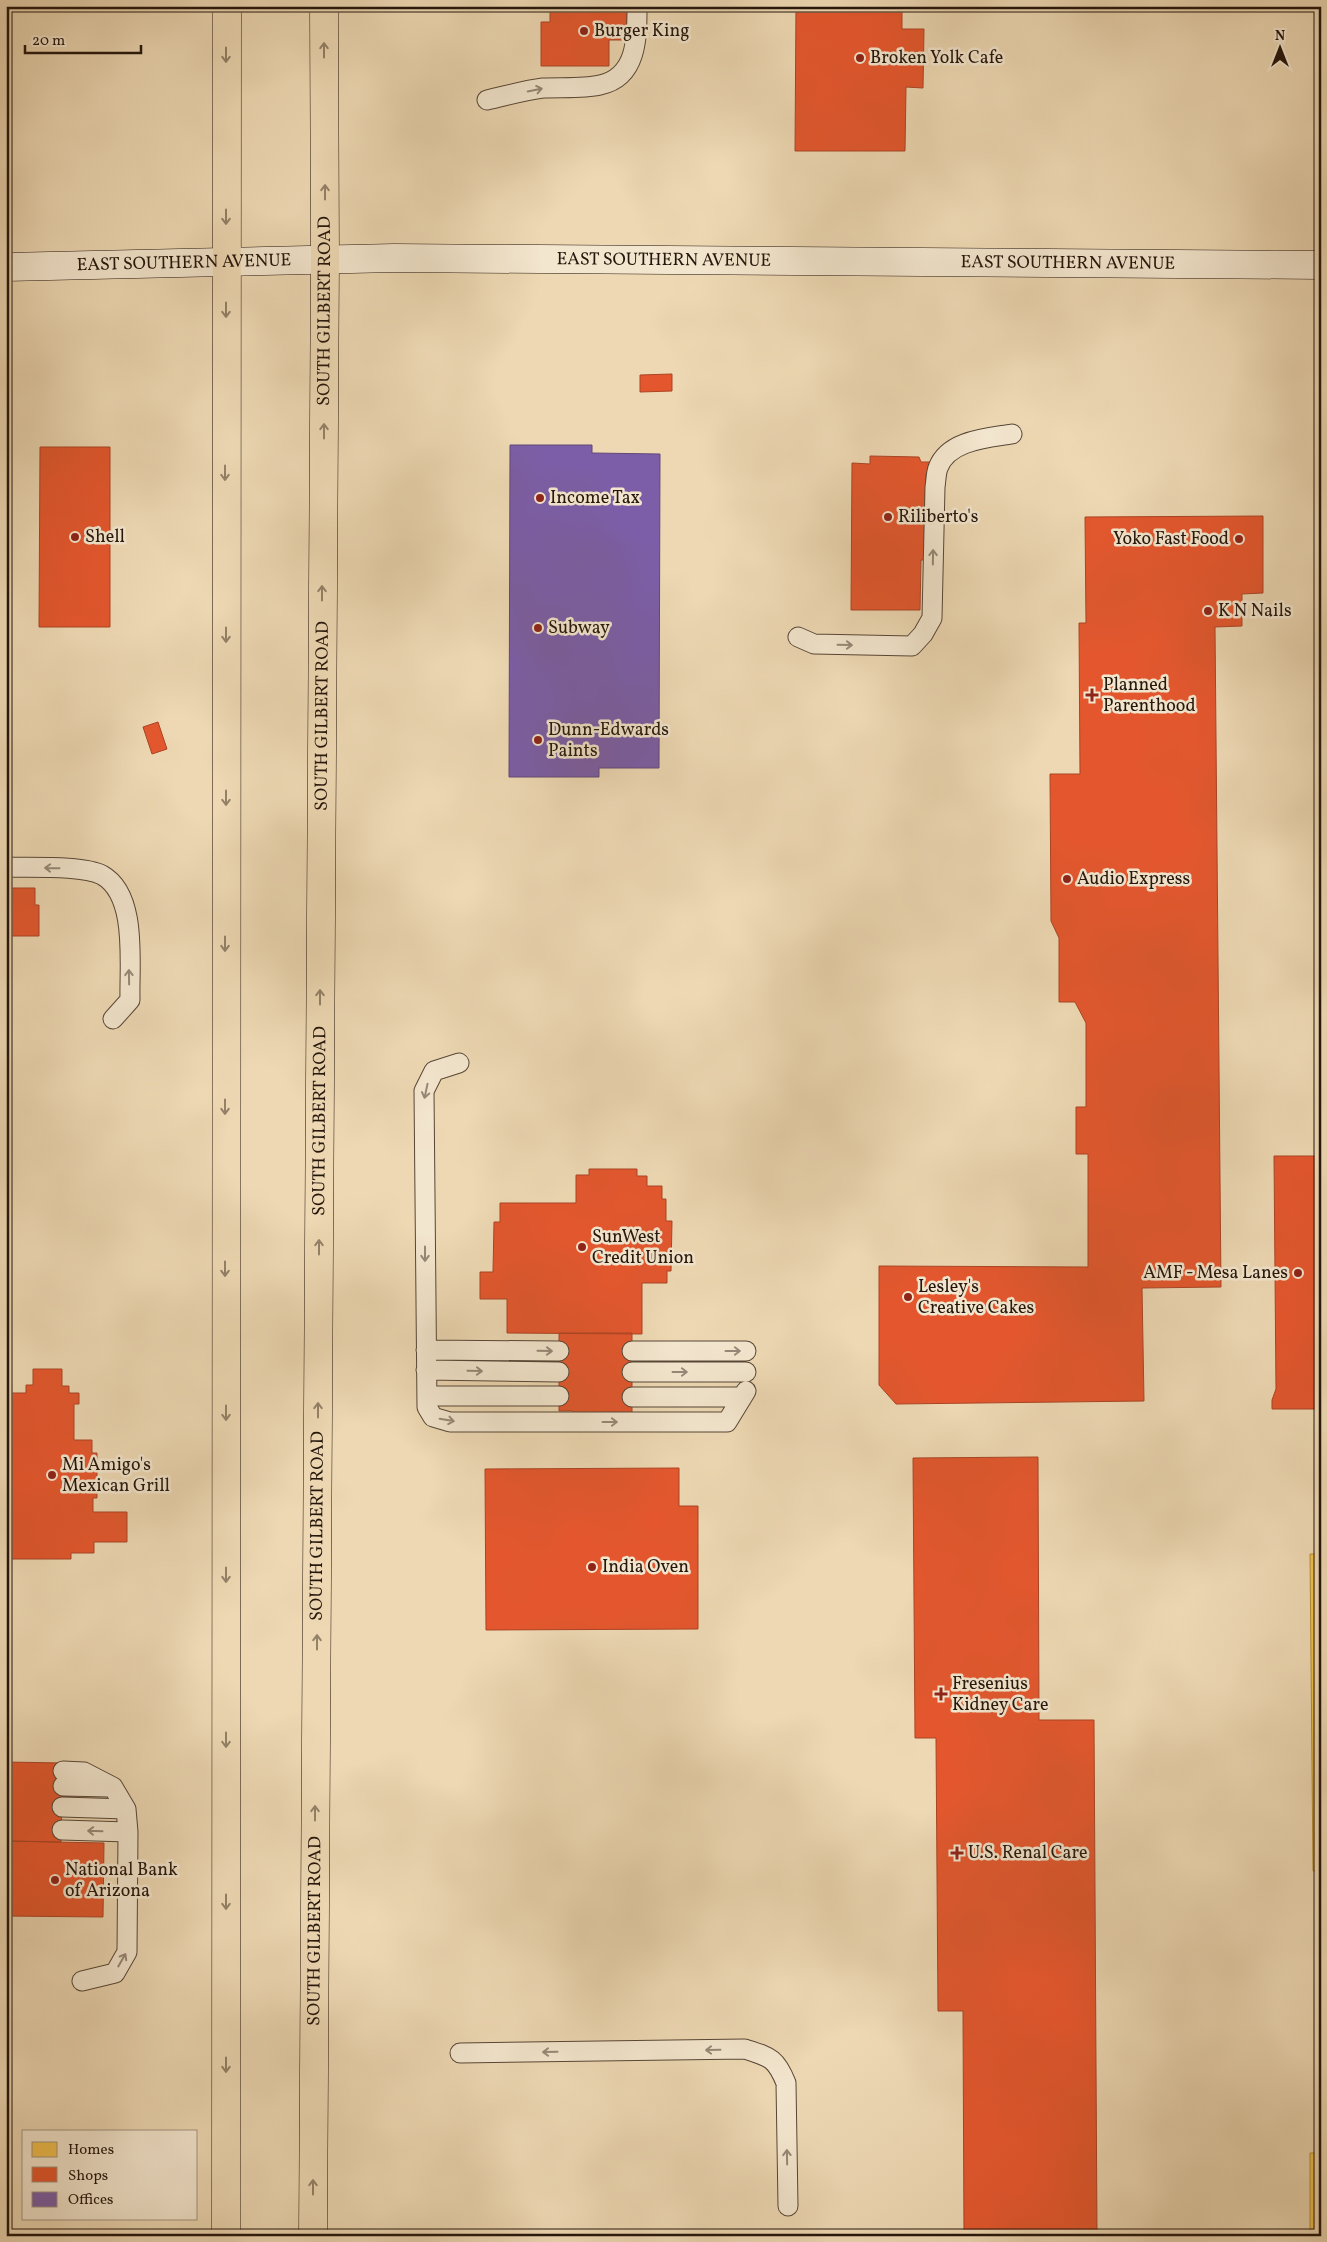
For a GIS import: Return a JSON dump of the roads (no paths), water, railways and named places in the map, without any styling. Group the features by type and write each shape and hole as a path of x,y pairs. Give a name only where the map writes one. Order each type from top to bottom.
{"main road":[{"path":"226,6 226,2236"},
{"name":"SOUTH GILBERT ROAD","path":"313,2236 325,259 324,6"},
{"name":"EAST SOUTHERN AVENUE","path":"6,267 325,259 1321,265"}],"lane":[{"path":"487,100 540,88 601,85 619,76 632,59 637,40 637,6"},
{"path":"798,637 814,644 912,646 923,634 932,618 935,487 938,467 949,451 970,442 1012,434"},
{"path":"6,867 59,868 101,874 115,885 126,905 130,1000 112,1019"},
{"path":"459,1063 434,1070 424,1091 427,1407 433,1417 450,1422 727,1422 744,1387"},
{"path":"426,1350 559,1351"},
{"path":"632,1351 746,1351"},
{"path":"426,1370 559,1372"},
{"path":"632,1372 744,1387"},
{"path":"632,1397 744,1387"},
{"path":"427,1396 559,1396"},
{"path":"63,1779 84,1772 113,1787 126,1809 128,1832 127,1952 115,1973 82,1982"},
{"path":"62,1807 126,1809"},
{"path":"62,1830 128,1832"},
{"path":"460,2053 745,2050 762,2055 778,2065 786,2083 788,2206"}],"place":[{"name":"Burger King","path":"584,31"},
{"name":"Broken Yolk Cafe","path":"860,58"},
{"name":"Income Tax","path":"540,498"},
{"name":"Riliberto's","path":"888,517"},
{"name":"Shell","path":"75,537"},
{"name":"Yoko Fast Food","path":"1239,539"},
{"name":"K N Nails","path":"1208,611"},
{"name":"Subway","path":"538,628"},
{"name":"Planned Parenthood","path":"1092,695"},
{"name":"Dunn-Edwards Paints","path":"538,740"},
{"name":"Audio Express","path":"1067,879"},
{"name":"SunWest Credit Union","path":"582,1247"},
{"name":"AMF - Mesa Lanes","path":"1298,1273"},
{"name":"Lesley's Creative Cakes","path":"908,1297"},
{"name":"Mi Amigo's Mexican Grill","path":"52,1475"},
{"name":"India Oven","path":"592,1567"},
{"name":"Fresenius Kidney Care","path":"941,1694"},
{"name":"U.S. Renal Care","path":"957,1853"},
{"name":"National Bank of Arizona","path":"55,1880"}]}
